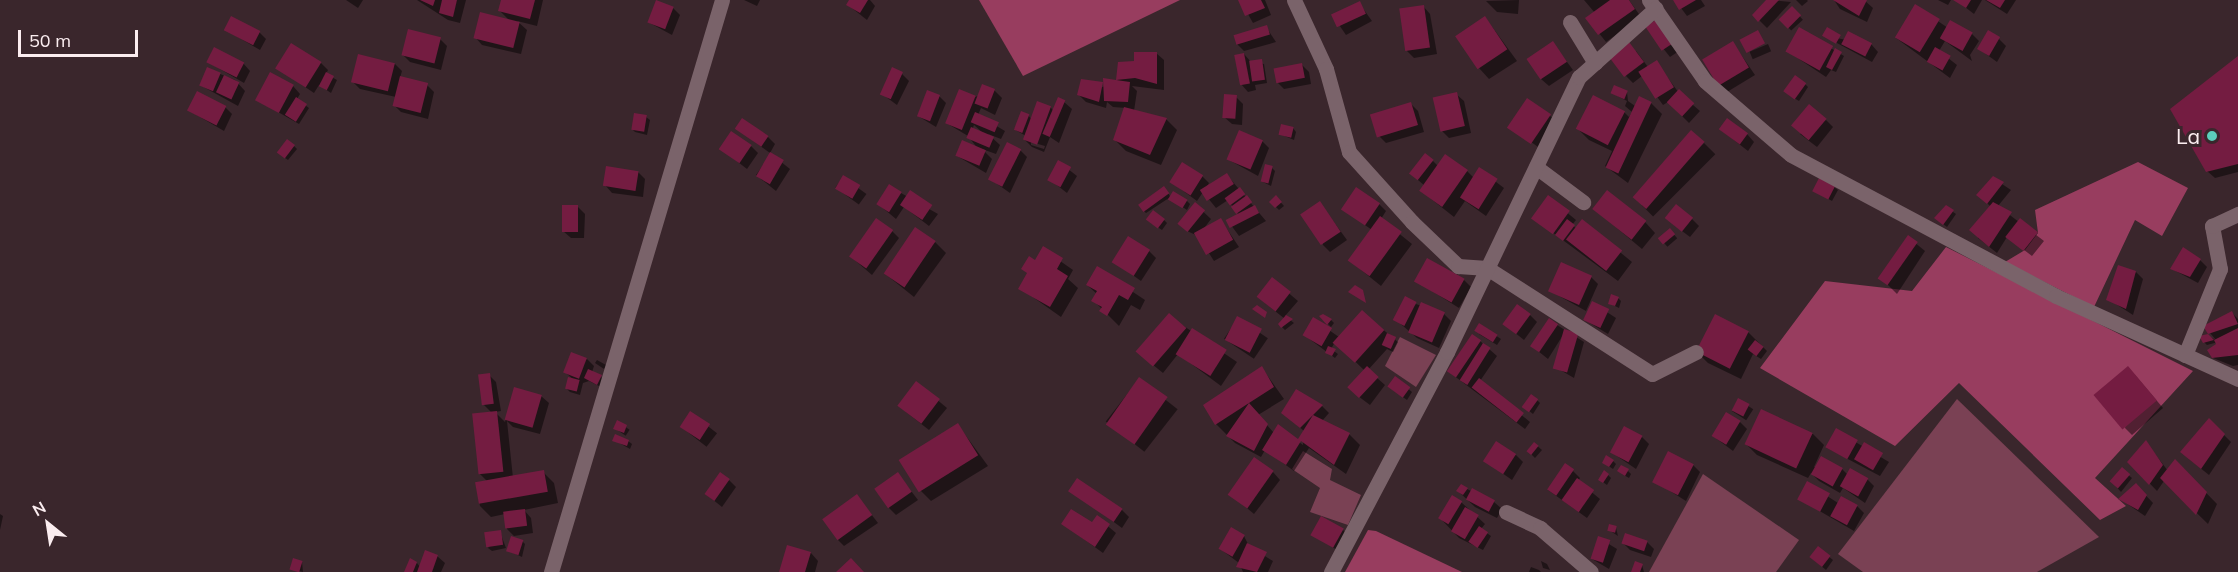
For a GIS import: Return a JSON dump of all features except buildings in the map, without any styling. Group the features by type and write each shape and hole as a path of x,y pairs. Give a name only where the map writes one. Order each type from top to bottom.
{"street":[{"path":"551,572 722,0"},
{"path":"1294,0 1326,69 1348,152 1412,222 1458,266 1488,268 1653,374 1696,352"},
{"path":"1331,572 1488,268 1580,77 1653,4 1705,81 1791,155 2056,296 2238,379"},
{"path":"1570,22 1595,63"},
{"path":"1536,167 1583,202"},
{"path":"2185,355 2220,269 2212,226 2238,214"},
{"path":"1506,512 1540,528 1591,572"}],"shaded area":[{"path":"979,0 1180,0 1023,76"},
{"path":"2138,162 2188,188 2162,236 2135,220 2094,307 2005,262 2025,250 2038,233 2035,210"},
{"path":"1946,247 2193,371 2095,478 2126,506 2100,520 1959,383 1895,446 1760,368 1825,281 1912,291"},
{"path":"1400,337 1436,355 1416,387 1385,366"},
{"path":"1957,399 2099,537 2037,572 1863,572 1838,554"},
{"path":"1303,451 1332,469 1330,480 1361,495 1348,525 1310,512 1320,488 1292,469"},
{"path":"1703,474 1799,540 1776,572 1649,572"},
{"path":"1368,530 1376,531 1462,572 1345,572"}],"place":[{"name":"La","path":"2212,136"}]}
